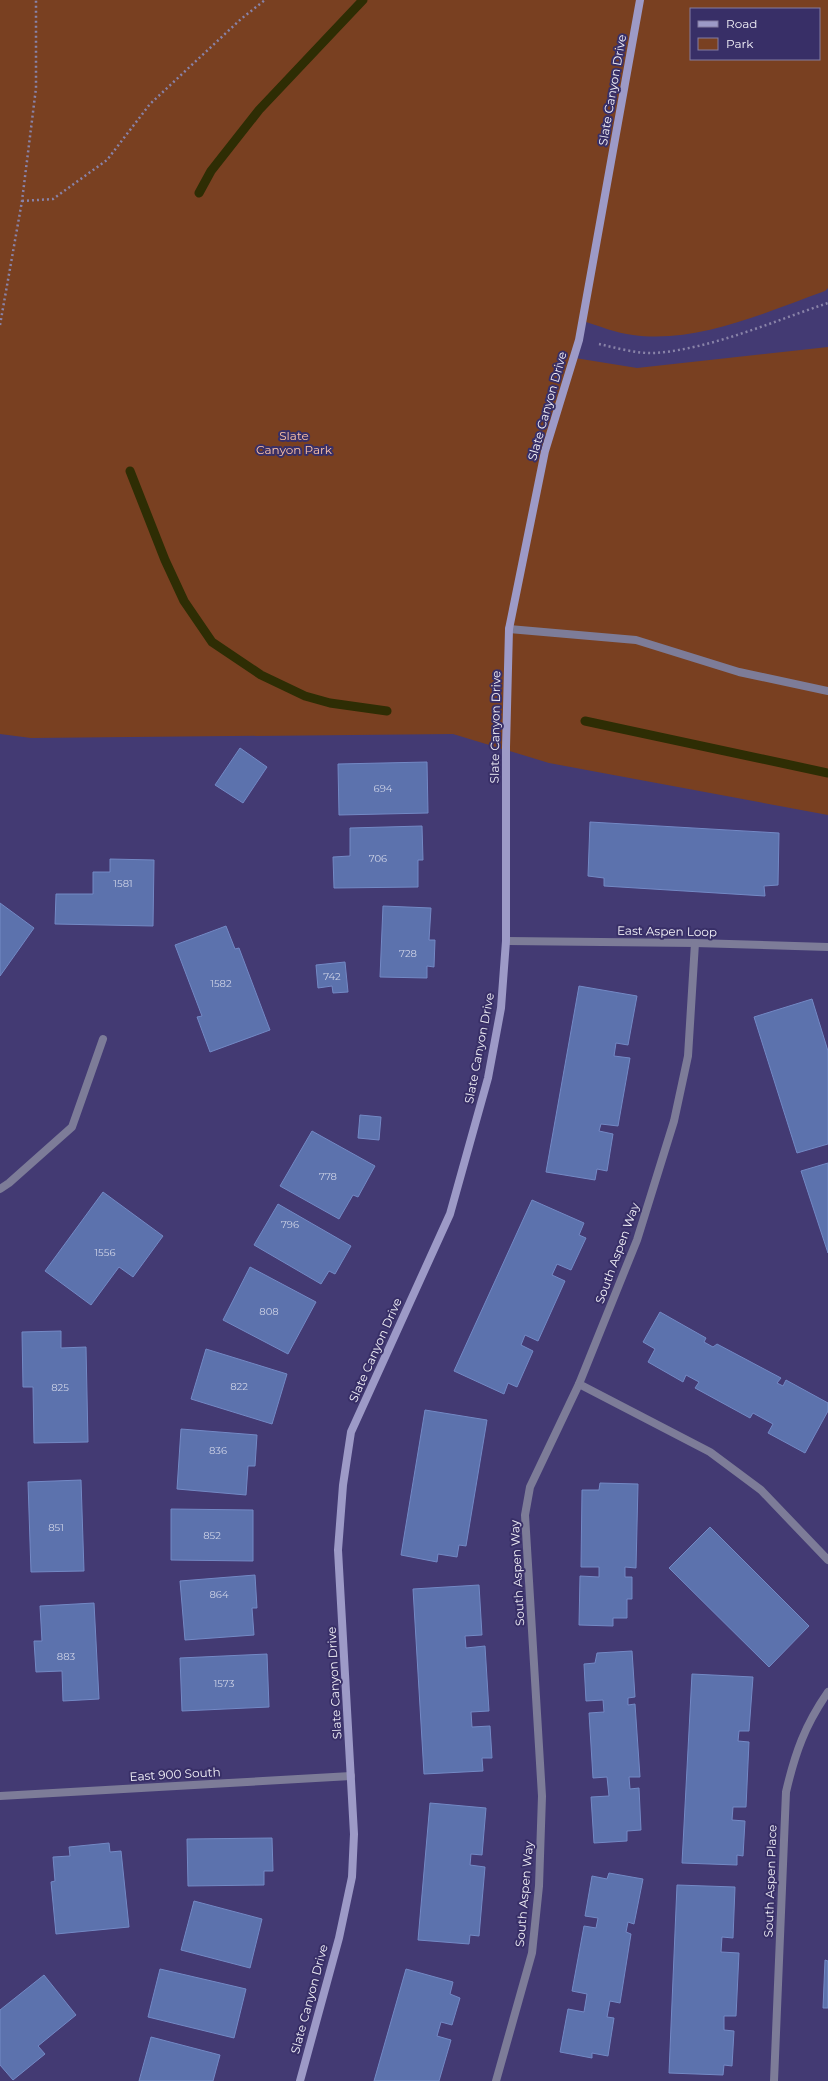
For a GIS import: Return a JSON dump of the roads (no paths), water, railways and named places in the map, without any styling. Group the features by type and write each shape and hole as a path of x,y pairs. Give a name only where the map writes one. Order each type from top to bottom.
{"street":[{"name":"Slate Canyon Drive","path":"300,2081 339,1938 352,1877 354,1834 338,1550 343,1485 351,1432 450,1214 488,1078 501,1008 506,941 506,748 509,629 545,451 579,340 640,0"},
{"path":"509,629 636,640 739,672 828,691"},
{"name":"East Aspen Loop","path":"506,941 695,943 828,947"},
{"name":"South Aspen Way","path":"496,2081 532,1953 539,1886 542,1796 525,1515 530,1488 580,1384 637,1240 674,1120 688,1056 695,943"},
{"path":"0,1189 9,1183 72,1127 102,1039"},
{"path":"580,1384 710,1452 761,1490 828,1560"},
{"name":"South Aspen Place","path":"774,2081 786,1792 793,1762 803,1733 828,1692"},
{"name":"East 900 South","path":"0,1796 351,1776"}],"waterway":[{"path":"199,193 211,171 259,110 363,0"},
{"path":"130,471 165,560 184,601 212,642 261,675 305,696 330,703 387,711"},
{"path":"585,721 828,773"}],"park label":[{"name":"Slate Canyon Park","path":"294,442"}]}
